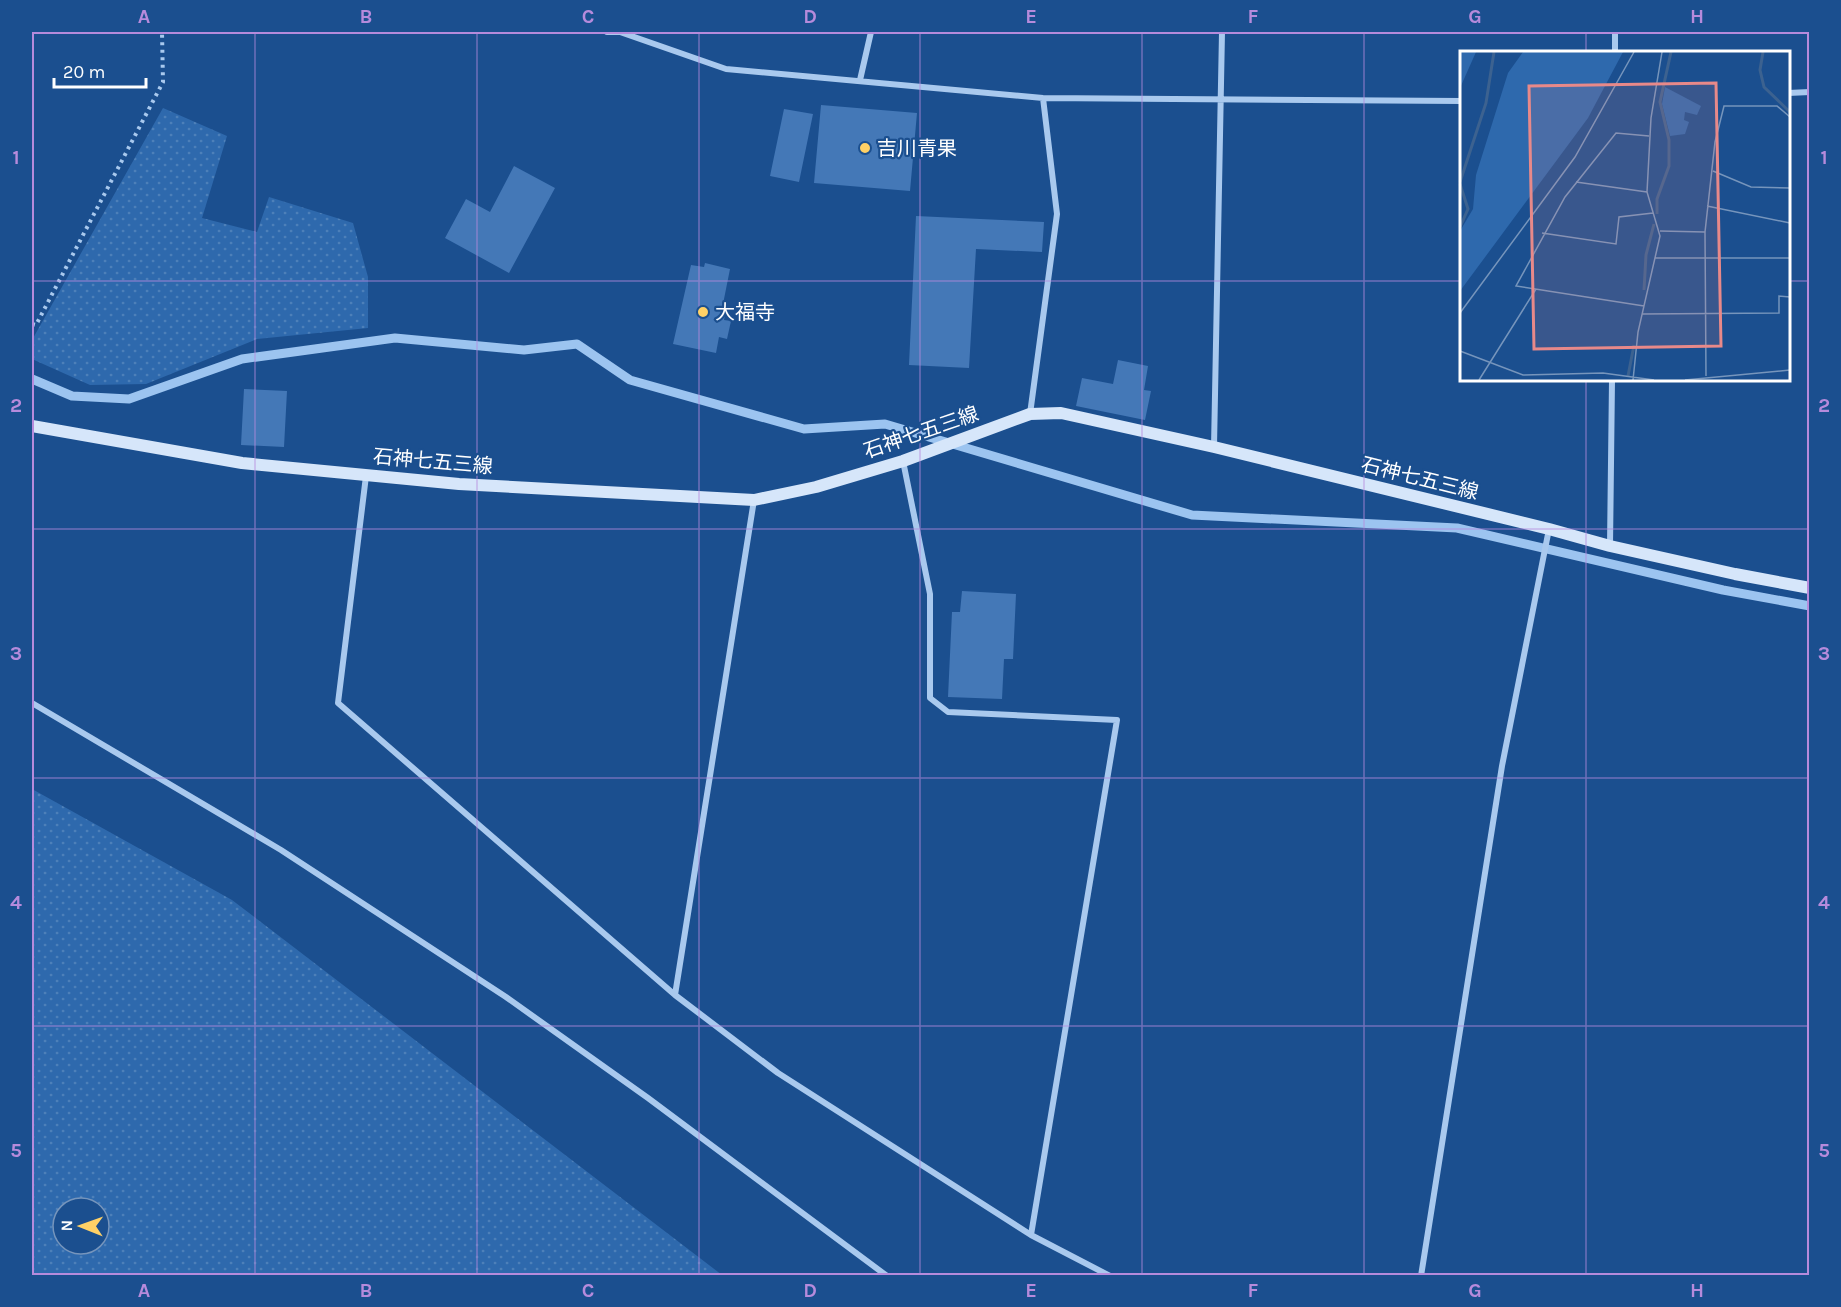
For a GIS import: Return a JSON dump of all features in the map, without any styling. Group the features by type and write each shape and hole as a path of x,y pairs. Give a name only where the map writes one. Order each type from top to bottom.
{"main road":[{"name":"石神七五三線","path":"32,426 242,463 366,476 459,484 754,500 816,487 903,461 1030,414 1061,413 1214,447 1610,546 1809,588"}],"street":[{"path":"607,32 620,32 726,69 1043,98 1460,101"},
{"path":"861,80 872,32"},
{"path":"1214,447 1222,32"},
{"path":"1615,32 1615,51"},
{"path":"1790,93 1809,92"},
{"path":"1030,414 1057,214 1043,98"},
{"path":"1610,546 1612,381"},
{"path":"903,461 930,594 930,698 948,712 1117,720 1031,1235"},
{"path":"366,476 338,703 675,994 778,1073 1031,1235 1110,1275"},
{"path":"675,994 754,500"},
{"path":"1421,1275 1502,766 1549,529"},
{"path":"32,702 281,850 506,998 648,1098 887,1275"}],"path":[{"path":"32,324 36,325 163,82 162,32"}],"shaded area":[{"path":"163,108 227,136 202,218 257,232 269,197 353,223 368,277 368,328 257,339 146,384 90,385 32,359 32,340"},
{"path":"32,789 232,900 722,1275 32,1275"}],"building":[{"name":"吉川青果","path":"821,105 917,113 910,191 814,183"},
{"path":"784,109 813,114 799,182 770,176"},
{"path":"514,166 555,188 509,273 445,238 466,199 490,212"},
{"path":"916,216 1044,222 1042,252 976,249 969,368 909,365"},
{"name":"大福寺","path":"705,263 730,269 723,304 727,305 724,320 731,321 727,339 719,337 716,353 673,344 691,265 704,267"},
{"path":"1118,360 1148,366 1144,390 1151,391 1145,420 1076,406 1082,378 1113,384"},
{"path":"244,389 287,391 284,447 241,445"},
{"path":"962,591 1016,594 1013,659 1004,659 1002,699 948,697 952,612 960,612"}],"waterway":[{"path":"32,379 72,396 129,399 242,359 395,338 524,350 577,344 630,380 804,429 885,424 1192,515 1457,528 1723,590 1810,606"}],"place":[{"name":"吉川青果","path":"865,148"},
{"name":"大福寺","path":"703,312"}]}
